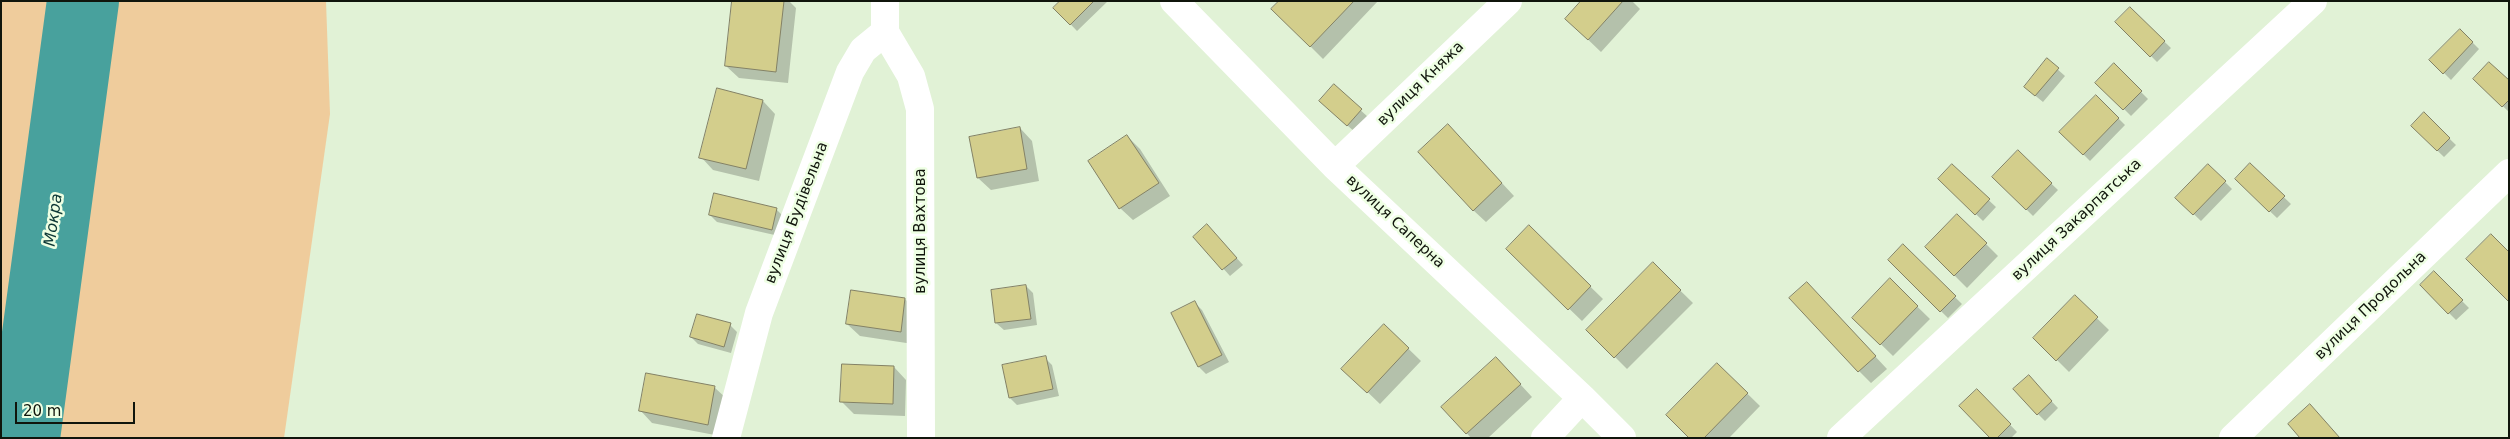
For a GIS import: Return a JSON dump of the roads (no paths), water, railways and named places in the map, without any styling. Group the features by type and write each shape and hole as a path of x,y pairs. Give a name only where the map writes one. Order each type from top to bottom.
{"street":[{"path":"885,1 885,32"},
{"name":"вулиця Саперна","path":"1174,1 1335,166 1582,398 1622,438"},
{"name":"вулиця Княжа","path":"1335,166 1508,1"},
{"name":"вулиця Закарпатська","path":"1841,438 2313,1"},
{"name":"вулиця Будівельна","path":"726,438 759,313 850,72 864,50 885,32"},
{"name":"вулиця Вахтова","path":"885,32 911,76 920,109 921,438"},
{"name":"вулиця Продольна","path":"2233,438 2509,173"},
{"path":"1545,438 1582,398"}],"waterway":[{"name":"Мокра","path":"24,438 83,1"}]}
